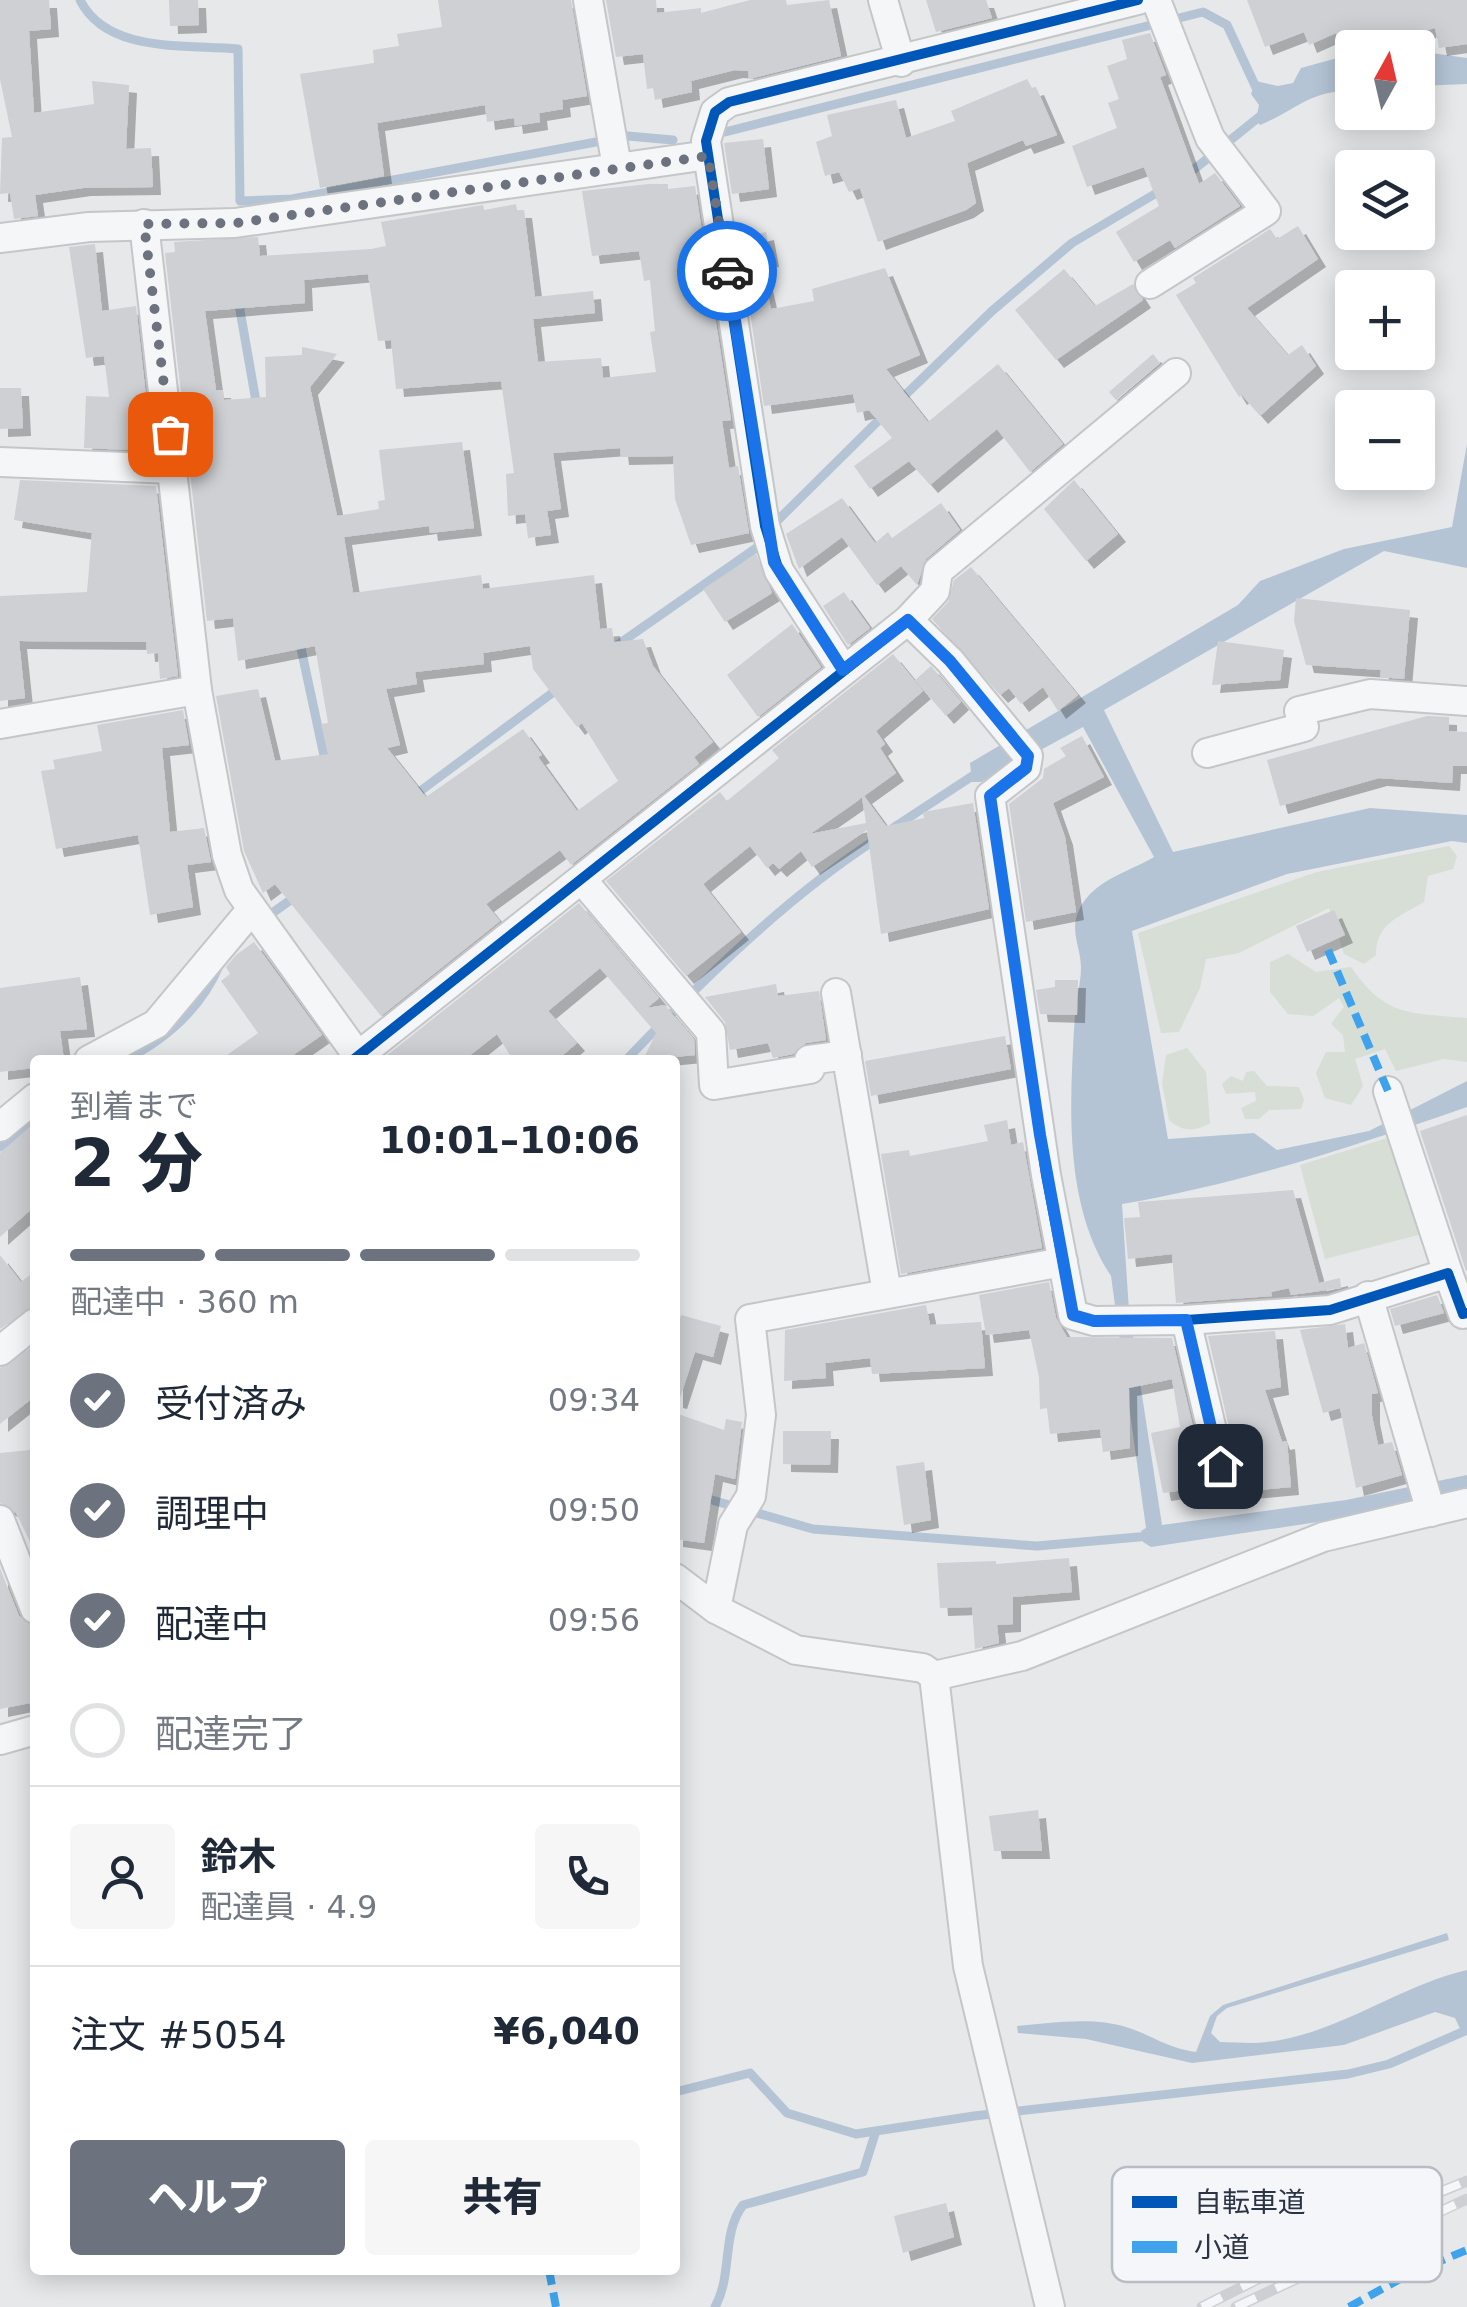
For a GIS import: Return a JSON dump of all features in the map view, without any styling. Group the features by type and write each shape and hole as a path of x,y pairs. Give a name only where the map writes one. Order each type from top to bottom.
{"street":[{"path":"588,0 614,150"},
{"path":"883,0 901,62"},
{"path":"843,670 779,571 767,534 706,141 714,112 729,102 1138,0"},
{"path":"1150,284 1266,211 1222,153 1163,16"},
{"path":"0,238 144,224 236,223 614,150 708,156"},
{"path":"144,224 197,690 226,854 239,890 354,1055"},
{"path":"360,1055 584,881 908,620 935,591 938,571 1176,373"},
{"path":"0,462 174,469"},
{"path":"908,620 1020,744 1026,768 990,796 1002,898 1073,1315 1125,1321 1186,1320 1330,1310 1448,1272"},
{"path":"0,724 197,690"},
{"path":"1207,753 1304,727 1299,711 1370,694 1467,700"},
{"path":"584,881 710,1032 714,1085 810,1069 809,1060 847,1055"},
{"path":"98,1055 156,1024 258,917"},
{"path":"836,992 887,1293"},
{"path":"0,1127 30,1102"},
{"path":"1397,1112 1448,1272 1463,1314 1467,1313"},
{"path":"716,1609 733,1525 743,1510 761,1416 750,1319 1063,1262"},
{"path":"1368,1296 1426,1497"},
{"path":"1186,1320 1220,1466"},
{"path":"0,1351 30,1326"},
{"path":"934,1676 1022,1656 1426,1497 1467,1504"},
{"path":"0,1520 30,1596"},
{"path":"680,1582 716,1609 796,1650 923,1668 934,1676 968,1966 1050,2307"},
{"path":"0,1740 30,1731"}],"shaded area":[{"path":"1449,846 1457,856 1453,869 1428,876 1424,902 1385,928 1376,955 1364,964 1344,954 1329,908 1239,953 1206,959 1200,988 1179,1032 1161,1033 1138,933 1317,872"},
{"path":"1288,954 1316,972 1351,967 1375,995 1400,1009 1467,1018 1467,1062 1444,1059 1396,1071 1385,1049 1355,1059 1363,1086 1351,1105 1325,1098 1316,1073 1326,1052 1345,1052 1343,1035 1331,1024 1344,1007 1339,998 1313,1016 1288,1014 1270,992 1270,962"},
{"path":"1187,1048 1206,1072 1210,1123 1194,1129 1184,1129 1169,1120 1162,1083 1166,1055"},
{"path":"1254,1071 1267,1086 1299,1087 1304,1100 1301,1109 1269,1110 1259,1119 1245,1119 1241,1108 1256,1101 1255,1092 1226,1094 1222,1084 1231,1076 1243,1081 1246,1072"},
{"path":"1394,1136 1426,1233 1325,1259 1300,1165"}],"water":[{"path":"1435,54 1467,58 1467,84 1435,85"},
{"path":"1335,59 1335,92 1313,98 1260,125 1256,120 1259,105 1251,94 1256,81 1278,86 1293,83 1301,68"},
{"path":"1467,444 1467,568 1384,551 1104,710 1173,852 1370,808 1467,815 1467,843 1452,841 1287,874 1132,931 1168,1139 1254,1133 1277,1150 1369,1131 1467,1081 1467,1107 1253,1175 1122,1204 1129,1311 1162,1525 1346,1500 1467,1475 1467,1494 1398,1510 1151,1547 1143,1542 1141,1531 1146,1528 1111,1276 1084,1216 1071,1115 1081,968 1075,929 1077,915 1100,886 1154,857 1083,727 981,782 972,782 970,763 1238,605 1260,581 1344,549 1452,527"},
{"path":"1447,1933 1449,1940 1227,2008 1217,2016 1211,2033 1220,2042 1261,2043 1293,2037 1467,1970 1467,2030 1462,2033 1455,2018 1435,2012 1344,2045 1192,2063 1086,2039 1018,2033 1017,2026 1102,2022 1196,2052 1210,2016 1223,2005"}],"building":[{"path":"0,0 49,0 51,29 29,31 34,113 94,104 92,81 129,85 126,149 151,148 153,187 83,188 35,195 38,216 14,219 10,193 0,194 2,138 12,137 0,79"},
{"path":"169,0 198,0 199,25 170,26"},
{"path":"438,0 571,0 587,96 562,100 563,109 539,113 540,122 515,126 514,118 487,122 485,105 377,123 384,176 320,188 300,74 374,63 373,50 399,46 397,34 442,27"},
{"path":"606,0 656,0 657,13 701,8 701,13 750,0 786,0 787,5 829,0 841,56 749,79 748,71 735,70 691,81 692,92 655,100 653,88 647,89 643,54 616,57"},
{"path":"926,0 986,0 992,18 936,32"},
{"path":"1247,0 1467,0 1467,44 1439,48 1435,28 1335,30 1309,45 1304,32 1265,47"},
{"path":"1150,33 1166,75 1160,77 1199,184 1215,173 1240,206 1175,248 1170,240 1134,262 1116,232 1159,206 1144,167 1087,187 1072,146 1117,128 1108,103 1119,99 1107,66 1127,59 1122,40"},
{"path":"1027,79 1032,88 1036,87 1057,135 1026,146 1023,140 967,163 976,203 966,210 878,242 860,188 849,192 839,172 825,176 816,142 832,136 827,115 896,100 906,138 955,121 951,111"},
{"path":"763,139 769,189 732,194 724,143"},
{"path":"649,184 668,184 668,189 695,186 731,420 722,421 729,468 738,466 749,533 691,545 675,499 673,456 621,457 620,448 553,453 561,509 547,511 551,535 528,538 525,514 508,516 506,474 514,473 501,381 396,389 391,340 378,341 368,274 304,280 305,303 205,311 216,390 223,390 224,400 266,397 265,357 302,355 302,347 337,354 310,387 337,516 379,509 378,501 385,500 379,450 462,442 474,528 430,533 429,526 344,537 353,593 481,575 483,589 594,575 600,629 612,628 614,642 643,639 653,666 713,742 694,757 699,764 571,865 560,850 486,904 500,921 381,1016 275,884 263,893 244,851 216,696 258,689 275,761 328,754 321,724 328,723 315,646 238,661 233,618 207,621 165,253 175,252 174,242 258,237 260,256 371,249 386,246 381,222 483,205 484,210 516,204 517,210 524,210 535,297 593,291 595,313 533,319 538,362 601,358 603,378 656,372 650,332 655,331 650,280 644,281 639,251 592,256 582,191","holes":["530,646 533,669 577,727 582,723 618,781 577,811 523,729 426,797 387,748 400,745 386,689 417,684 415,672 484,664 483,653"]},
{"path":"1298,226 1318,259 1247,308 1288,355 1302,345 1316,366 1260,416 1242,395 1239,397 1176,295 1196,283 1193,278 1270,229 1277,239"},
{"path":"766,232 771,259 760,261 771,309 814,301 812,289 885,268 920,355 886,369 928,422 998,364 1063,444 1030,472 997,429 930,485 909,461 870,489 854,466 892,438 869,410 857,413 853,394 764,406 739,238"},
{"path":"95,244 102,311 136,306 152,451 84,448 86,396 109,397 104,356 86,358 69,247"},
{"path":"1064,269 1095,306 1133,284 1143,300 1056,360 1015,310"},
{"path":"1153,354 1160,363 1116,400 1109,392"},
{"path":"0,388 21,388 23,428 0,429"},
{"path":"20,480 156,486 178,676 160,679 158,653 147,654 146,642 19,641 25,698 0,701 0,596 87,592 92,533 14,520"},
{"path":"1074,480 1118,534 1086,561 1044,509"},
{"path":"842,498 875,543 888,532 892,538 941,503 960,530 926,559 917,585 901,566 877,585 842,537 799,569 786,534"},
{"path":"756,554 772,593 725,622 703,589"},
{"path":"971,567 1078,695 1058,711 1043,687 1021,704 1009,688 1000,695 932,619 948,602 954,580"},
{"path":"844,592 870,628 848,645 823,606"},
{"path":"1296,598 1410,610 1404,679 1380,677 1381,670 1306,665 1294,621"},
{"path":"792,624 821,667 758,717 727,675"},
{"path":"1218,641 1284,650 1280,680 1212,685"},
{"path":"893,654 923,691 876,731 885,744 880,748 896,773 864,796 886,826 924,818 923,812 973,803 989,909 881,934 867,830 812,867 801,851 779,869 773,863 767,868 750,846 703,884 741,932 686,976 606,881 720,792 727,801 779,758 772,750","holes":["862,797 866,823 810,834"]},
{"path":"931,666 961,702 946,716 915,680"},
{"path":"183,710 189,745 162,748 170,832 204,828 211,862 187,865 193,907 150,915 138,835 56,849 41,771 55,769 53,760 102,751 97,725"},
{"path":"1427,716 1449,717 1449,731 1467,732 1467,766 1453,766 1452,783 1379,778 1280,806 1267,760"},
{"path":"1082,736 1104,777 1053,803 1065,837 1076,912 1026,922 1009,804 1043,778 1044,769 1066,756 1060,748"},
{"path":"579,903 659,998 647,1008 665,1005 694,1039 695,1055 645,1055 656,1033 600,968 548,1011 577,1043 563,1055 510,1055 497,1034 470,1055 387,1055"},
{"path":"1334,910 1345,935 1307,952 1296,926"},
{"path":"254,942 322,1035 293,1055 227,1055 258,1033 221,981 230,974 226,967"},
{"path":"80,977 87,1029 60,1031 63,1055 30,1055 30,1068 0,1072 0,988"},
{"path":"1055,980 1078,980 1077,1015 1040,1014 1036,990 1055,987"},
{"path":"776,984 778,996 819,991 826,1040 806,1043 793,1054 773,1058 768,1043 730,1050 725,1022 705,997"},
{"path":"1005,1036 1011,1069 871,1096 865,1061"},
{"path":"1467,1115 1467,1271 1466,1271 1420,1131"},
{"path":"1007,1120 1011,1145 1023,1142 1042,1248 901,1274 881,1154 909,1150 910,1156 988,1141 984,1125"},
{"path":"30,1126 30,1210 0,1237 0,1153"},
{"path":"1293,1190 1319,1283 1340,1278 1341,1288 1291,1295 1289,1288 1271,1292 1272,1296 1176,1303 1172,1254 1128,1259 1124,1218 1140,1217 1138,1202"},
{"path":"0,1255 21,1282 30,1275 30,1309 0,1329"},
{"path":"1049,1282 1056,1318 1067,1337 1172,1338 1203,1469 1216,1482 1233,1477 1237,1462 1208,1336 1275,1331 1281,1387 1265,1390 1282,1442 1287,1441 1291,1487 1248,1491 1248,1484 1192,1494 1190,1489 1163,1493 1151,1433 1180,1427 1172,1379 1129,1388 1130,1448 1103,1452 1100,1429 1050,1434 1047,1408 1040,1409 1039,1377 1029,1330 986,1335 979,1295"},
{"path":"1437,1295 1444,1313 1395,1326 1390,1309"},
{"path":"926,1305 930,1325 981,1322 985,1368 872,1374 870,1358 825,1363 826,1378 784,1381 785,1330"},
{"path":"681,1315 721,1326 713,1357 695,1352 680,1398"},
{"path":"1345,1324 1348,1348 1364,1343 1378,1393 1372,1394 1372,1416 1378,1445 1392,1442 1402,1475 1356,1488 1340,1408 1323,1413 1300,1330"},
{"path":"30,1348 30,1400 0,1424 0,1368"},
{"path":"680,1415 724,1430 726,1419 742,1422 735,1479 715,1474 704,1543 680,1540"},
{"path":"783,1431 831,1431 830,1465 783,1464"},
{"path":"30,1450 30,1542 16,1513 0,1503 0,1453"},
{"path":"924,1462 931,1520 904,1525 896,1466"},
{"path":"1069,1558 1072,1592 1013,1597 1013,1624 997,1625 999,1643 975,1649 972,1607 940,1608 937,1563 996,1564"},
{"path":"0,1568 19,1616 30,1624 30,1703 0,1709"},
{"path":"1038,1810 1042,1851 994,1851 989,1816"},
{"path":"946,2203 954,2237 903,2253 894,2216"}],"waterway":[{"path":"80,0 92,17 128,38 172,46 238,49 240,201 292,199 628,136 673,140"},
{"path":"725,132 1203,12 1227,25 1259,94"},
{"path":"1187,175 1264,113"},
{"path":"898,402 992,311 1072,243 1165,188"},
{"path":"238,299 257,407"},
{"path":"616,646 762,544 774,524 886,413"},
{"path":"299,639 326,765"},
{"path":"415,795 559,688"},
{"path":"893,828 980,771"},
{"path":"631,1055 776,915 875,840"},
{"path":"264,919 296,896"},
{"path":"133,1055 181,1021 219,966"},
{"path":"0,1147 30,1123"},
{"path":"701,1497 813,1529 1037,1546 1150,1536"},
{"path":"680,2091 750,2073 787,2113 856,2134 974,2116 1348,2074 1389,2064 1467,2030"},
{"path":"715,2307 724,2282 732,2229 743,2205 863,2172 875,2134"}],"railway":[{"path":"1442,2191 1467,2181"},
{"path":"1442,2211 1467,2199"},
{"path":"1202,2307 1252,2282"},
{"path":"1236,2307 1289,2282"}],"marked path":[{"path":"1328,950 1388,1091"},
{"path":"1442,2260 1467,2250"},
{"path":"550,2275 556,2307"},
{"path":"1349,2307 1395,2282"}],"cycle path":[{"path":"843,669 779,571 765,526 706,141 715,112 729,102 1138,0"},
{"path":"359,1055 908,620 950,661 1028,756 1026,768 990,796 1046,1175 1073,1315 1094,1321 1186,1320 1330,1310 1448,1273 1463,1314 1467,1313"}],"way so far":[{"path":"170,434 144,224 236,223 487,184 708,156 727,271"}],"route":[{"path":"727,271 766,526 779,571 843,670 908,620 950,661 1013,733 1028,756 1026,768 990,796 1002,898 1046,1174 1073,1315 1094,1321 1186,1320 1220,1466"}]}
